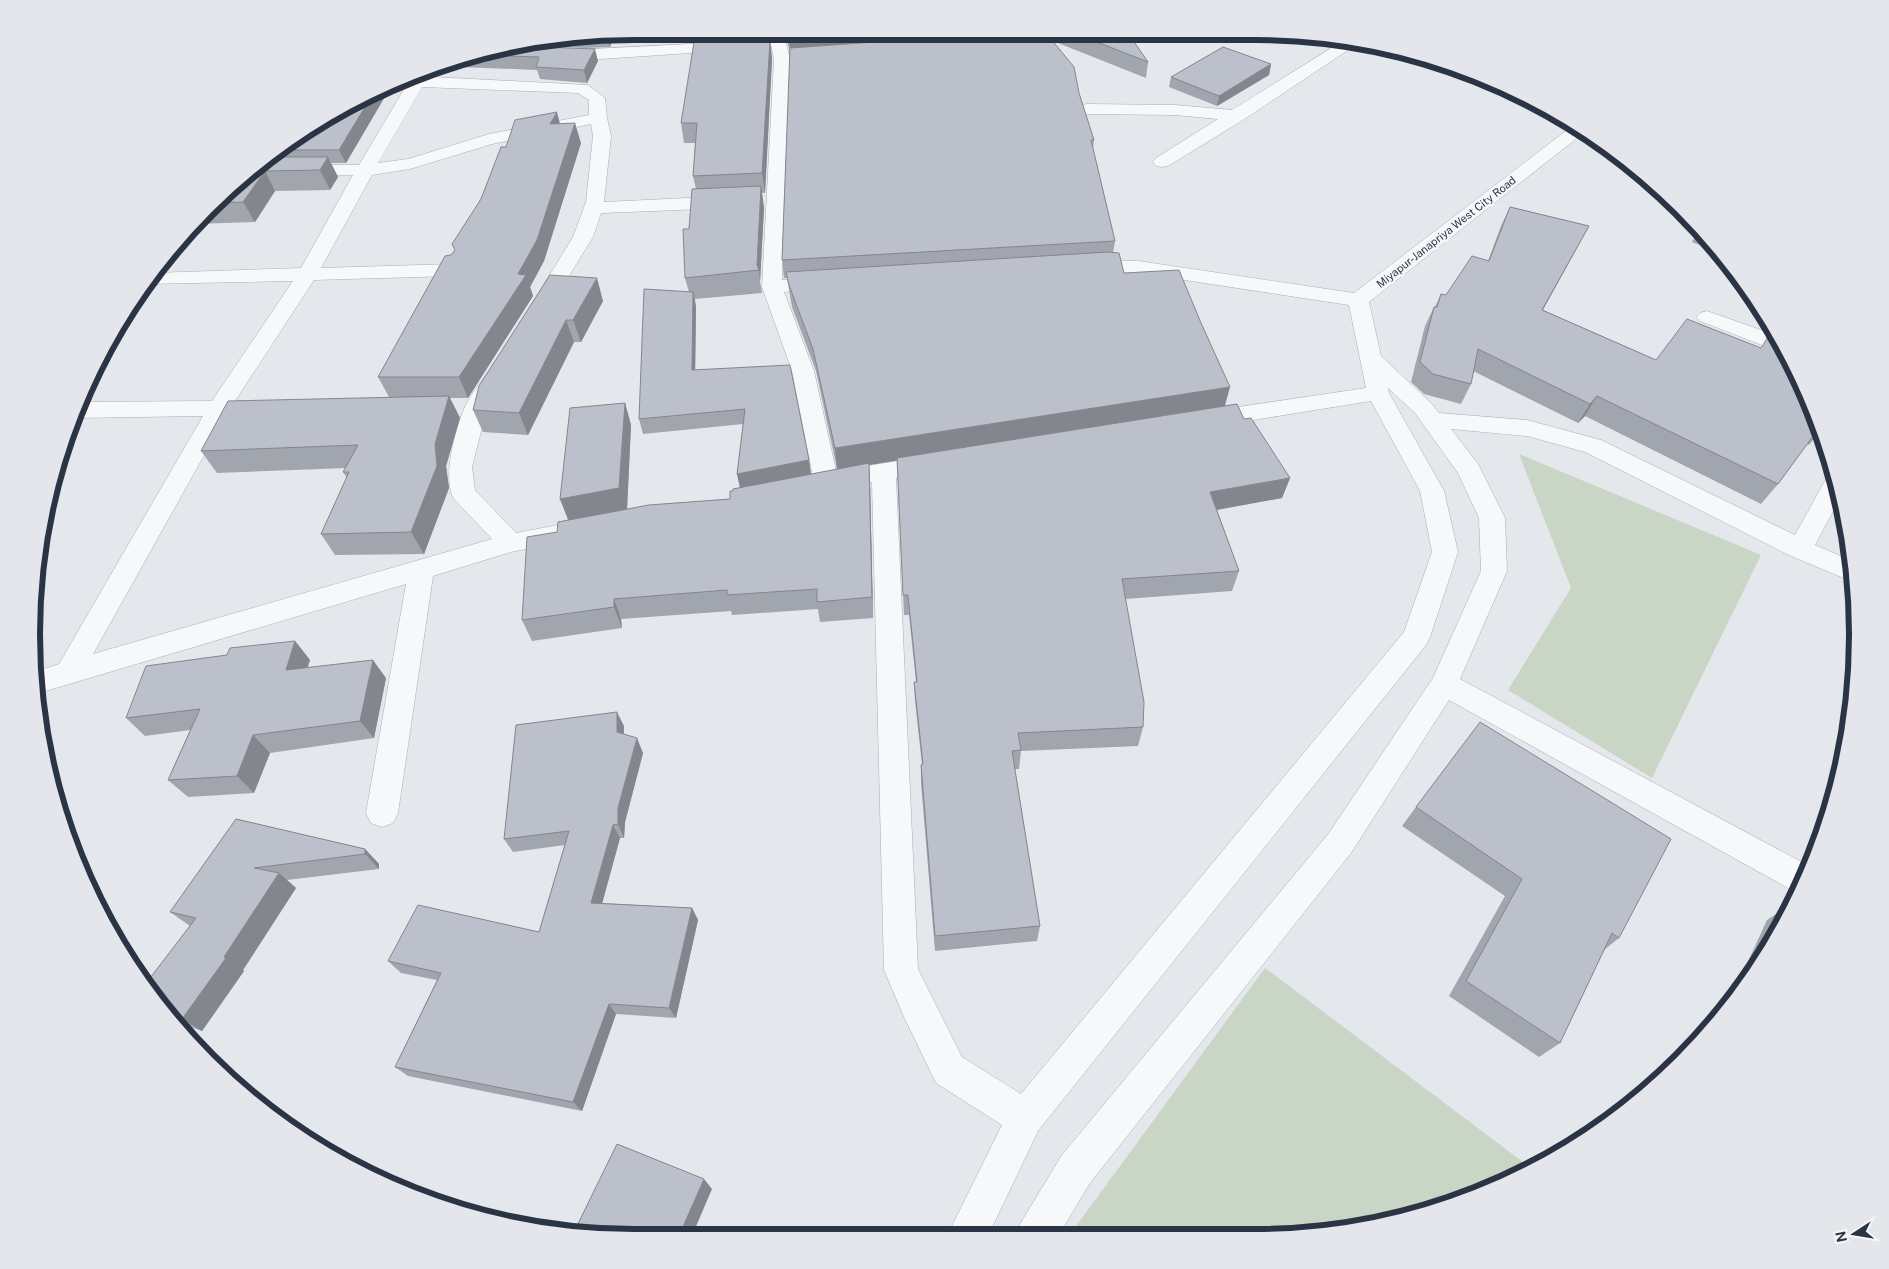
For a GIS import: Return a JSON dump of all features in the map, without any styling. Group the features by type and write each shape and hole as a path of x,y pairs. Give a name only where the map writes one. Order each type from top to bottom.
{"street":[{"path":"548,53 586,55 749,46"},
{"path":"1162,162 1343,47"},
{"path":"781,48 760,201 772,287 803,371 817,484 961,458"},
{"path":"417,81 582,88 597,98 598,118 602,136 593,208 583,237 532,319"},
{"path":"68,674 219,408 307,275 409,84"},
{"path":"1087,109 1175,110 1237,116"},
{"path":"265,170 365,170 410,164 489,140 598,118"},
{"name":"Miyapur-Janapriya West City Road","path":"1358,300 1574,133"},
{"path":"593,208 760,201"},
{"path":"970,1229 1025,1118 1416,637 1445,552 1432,491 1378,393 1358,300 1138,267 1104,266 1065,269"},
{"path":"159,279 452,270"},
{"path":"772,287 840,283"},
{"path":"1707,317 1771,341"},
{"path":"1039,1229 1076,1169 1340,843 1444,684 1494,571 1492,518 1469,470 1422,408 1369,357"},
{"path":"502,368 466,408 460,467 463,493 511,543"},
{"path":"1184,423 1378,393"},
{"path":"84,410 259,408"},
{"path":"1432,420 1527,428 1593,446 1800,549 1845,569"},
{"path":"884,471 901,970 948,1070 1025,1118"},
{"path":"1800,549 1831,491"},
{"path":"42,681 511,543 588,528"},
{"path":"382,813 421,570"},
{"path":"1444,684 1797,876"}],"green space":[{"path":"1519,454 1761,555 1652,778 1508,690 1571,588"},
{"path":"1265,968 1525,1164 1482,1184 1408,1209 1332,1224 1254,1229 1074,1229"}],"building":[{"path":"694,40 770,40 762,173 693,176 697,123 681,123"},
{"path":"886,40 1052,40 1074,67 1079,93 1094,140 1091,140 1115,241 782,260 790,48"},
{"path":"1092,40 1133,40 1148,62"},
{"path":"544,47 595,49 584,70 536,67 539,57 499,56"},
{"path":"1223,47 1271,64 1219,96 1171,77"},
{"path":"367,104 339,150 291,150 337,120"},
{"path":"557,112 550,124 575,123 537,240 518,274 526,275 459,377 378,377 445,256 451,255 455,250 452,244 481,199 501,147 506,147 515,120"},
{"path":"281,157 328,157 320,170 265,171 243,202 227,203"},
{"path":"761,186 757,265 759,270 685,278 683,229 689,229 692,189"},
{"path":"1510,207 1589,226 1542,310 1656,360 1687,319 1761,348 1769,338 1788,372 1814,435 1778,484 1597,396 1590,404 1478,349 1471,384 1433,374 1420,362 1434,307 1437,307 1441,294 1446,295 1472,256 1489,261"},
{"path":"1107,252 1119,253 1124,273 1179,270 1230,387 835,448 813,349 786,272"},
{"path":"550,275 597,278 573,320 566,320 519,413 473,410 479,386"},
{"path":"644,289 693,292 692,370 790,365 809,460 737,474 745,409 639,419"},
{"path":"449,396 435,444 437,466 411,532 321,534 349,472 343,472 358,445 201,451 228,401"},
{"path":"625,403 619,488 560,499 570,408"},
{"path":"1237,404 1244,419 1251,418 1290,478 1210,492 1239,571 1122,579 1144,702 1143,727 1018,733 1021,750 1012,751 1040,926 935,936 921,765 923,764 914,682 917,682 908,595 903,595 897,458"},
{"path":"869,463 872,597 817,602 817,589 727,595 727,590 614,599 614,607 522,620 527,537 557,532 558,522 649,505 730,499 730,491 733,491 733,489"},
{"path":"295,641 286,670 373,660 360,721 253,735 237,776 168,780 200,709 126,718 146,666 227,655 230,648"},
{"path":"617,712 617,732 637,738 618,808 618,824 613,825 591,903 692,908 669,1008 609,1004 573,1102 395,1067 441,973 388,961 418,905 539,932 569,831 504,839 516,725"},
{"path":"1480,722 1671,839 1619,938 1612,933 1560,1043 1466,981 1522,879 1416,807"},
{"path":"236,819 365,849 365,854 254,868 279,873 224,957 226,958 182,1019 150,978 196,918 170,912"},
{"path":"617,1144 704,1179 682,1229 577,1226"}]}
